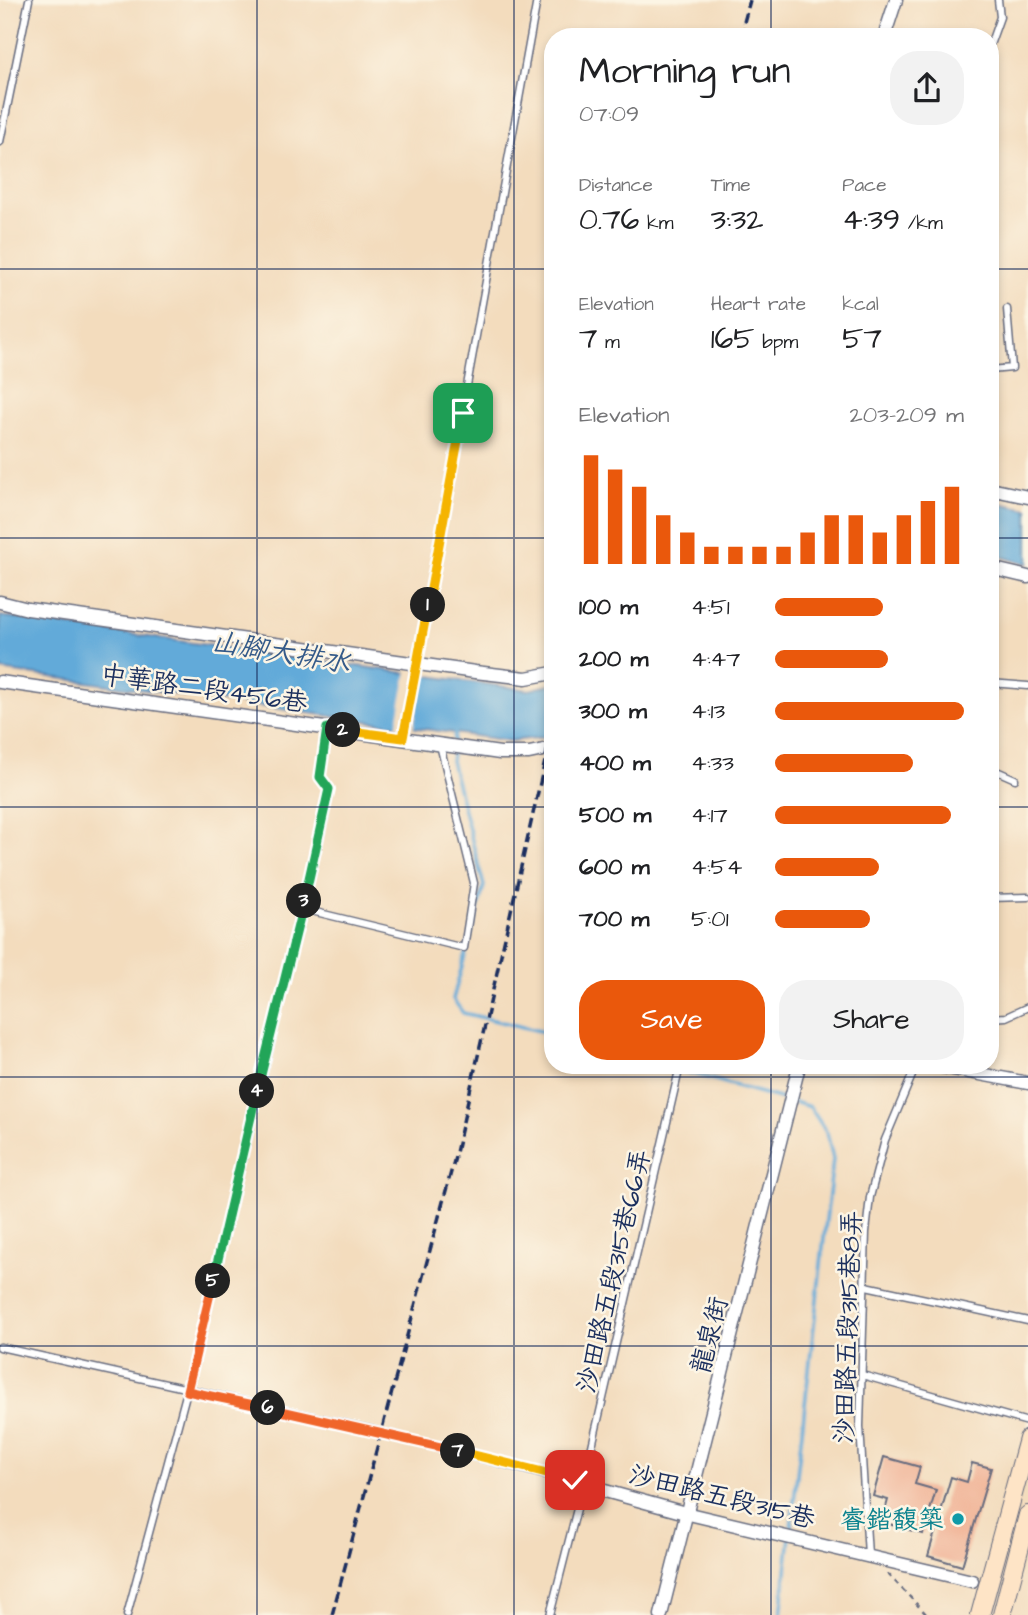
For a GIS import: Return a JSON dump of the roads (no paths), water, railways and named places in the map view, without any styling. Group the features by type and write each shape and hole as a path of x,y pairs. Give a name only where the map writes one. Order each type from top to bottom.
{"street":[{"path":"887,28 895,0"},
{"path":"999,491 1028,496"},
{"path":"999,570 1028,577"},
{"path":"0,602 28,609 417,664 526,678 544,675"},
{"name":"中華路二段456巷","path":"0,682 512,753 544,749"},
{"name":"龍泉街","path":"661,1615 689,1514 797,1074"},
{"path":"980,1074 1028,1083"},
{"path":"980,1615 982,1586 1028,1439"},
{"name":"沙田路五段315巷","path":"583,1485 689,1514 870,1556 982,1586"},
{"path":"1002,1615 1028,1515"},
{"path":"1010,1615 1017,1584 1017,1551"},
{"path":"974,1615 982,1586"},
{"path":"982,1586 991,1597 987,1615"},
{"path":"982,1586 999,1590 997,1615"}],"lane":[{"path":"0,142 29,0"},
{"path":"403,738 537,0"},
{"path":"996,28 1000,17 998,0"},
{"path":"999,369 1012,368 1006,309"},
{"path":"999,684 1028,686"},
{"path":"127,1615 187,1391 303,909 329,789 320,777 327,728"},
{"path":"303,909 464,948 474,883 440,743"},
{"path":"999,772 1016,779"},
{"path":"999,898 1028,897"},
{"path":"999,1017 1028,1007"},
{"name":"沙田路五段315巷66弄","path":"550,1615 583,1485 678,1074"},
{"name":"沙田路五段315巷8弄","path":"870,1556 860,1426 870,1197 885,1140 913,1074"},
{"path":"866,1286 1028,1321"},
{"path":"0,1347 187,1391 373,1430 583,1485"},
{"path":"862,1374 1028,1422"}],"water":[{"path":"999,503 1028,509 1028,564 999,556"},
{"path":"0,616 529,690 544,686 544,737 511,741 0,670"}],"waterway":[{"path":"455,731 451,761 484,886 453,999 463,1013 544,1032"},
{"path":"693,1074 786,1100"},
{"path":"781,1615 833,1159 827,1133 810,1107 794,1102"}],"railway":[{"path":"742,28 750,0"},
{"path":"332,1615 455,1157 544,766"}],"place":[{"name":"睿鍇馥築","path":"958,1519"}],"water label":[{"name":"山腳大排水","path":"281,651"}]}
